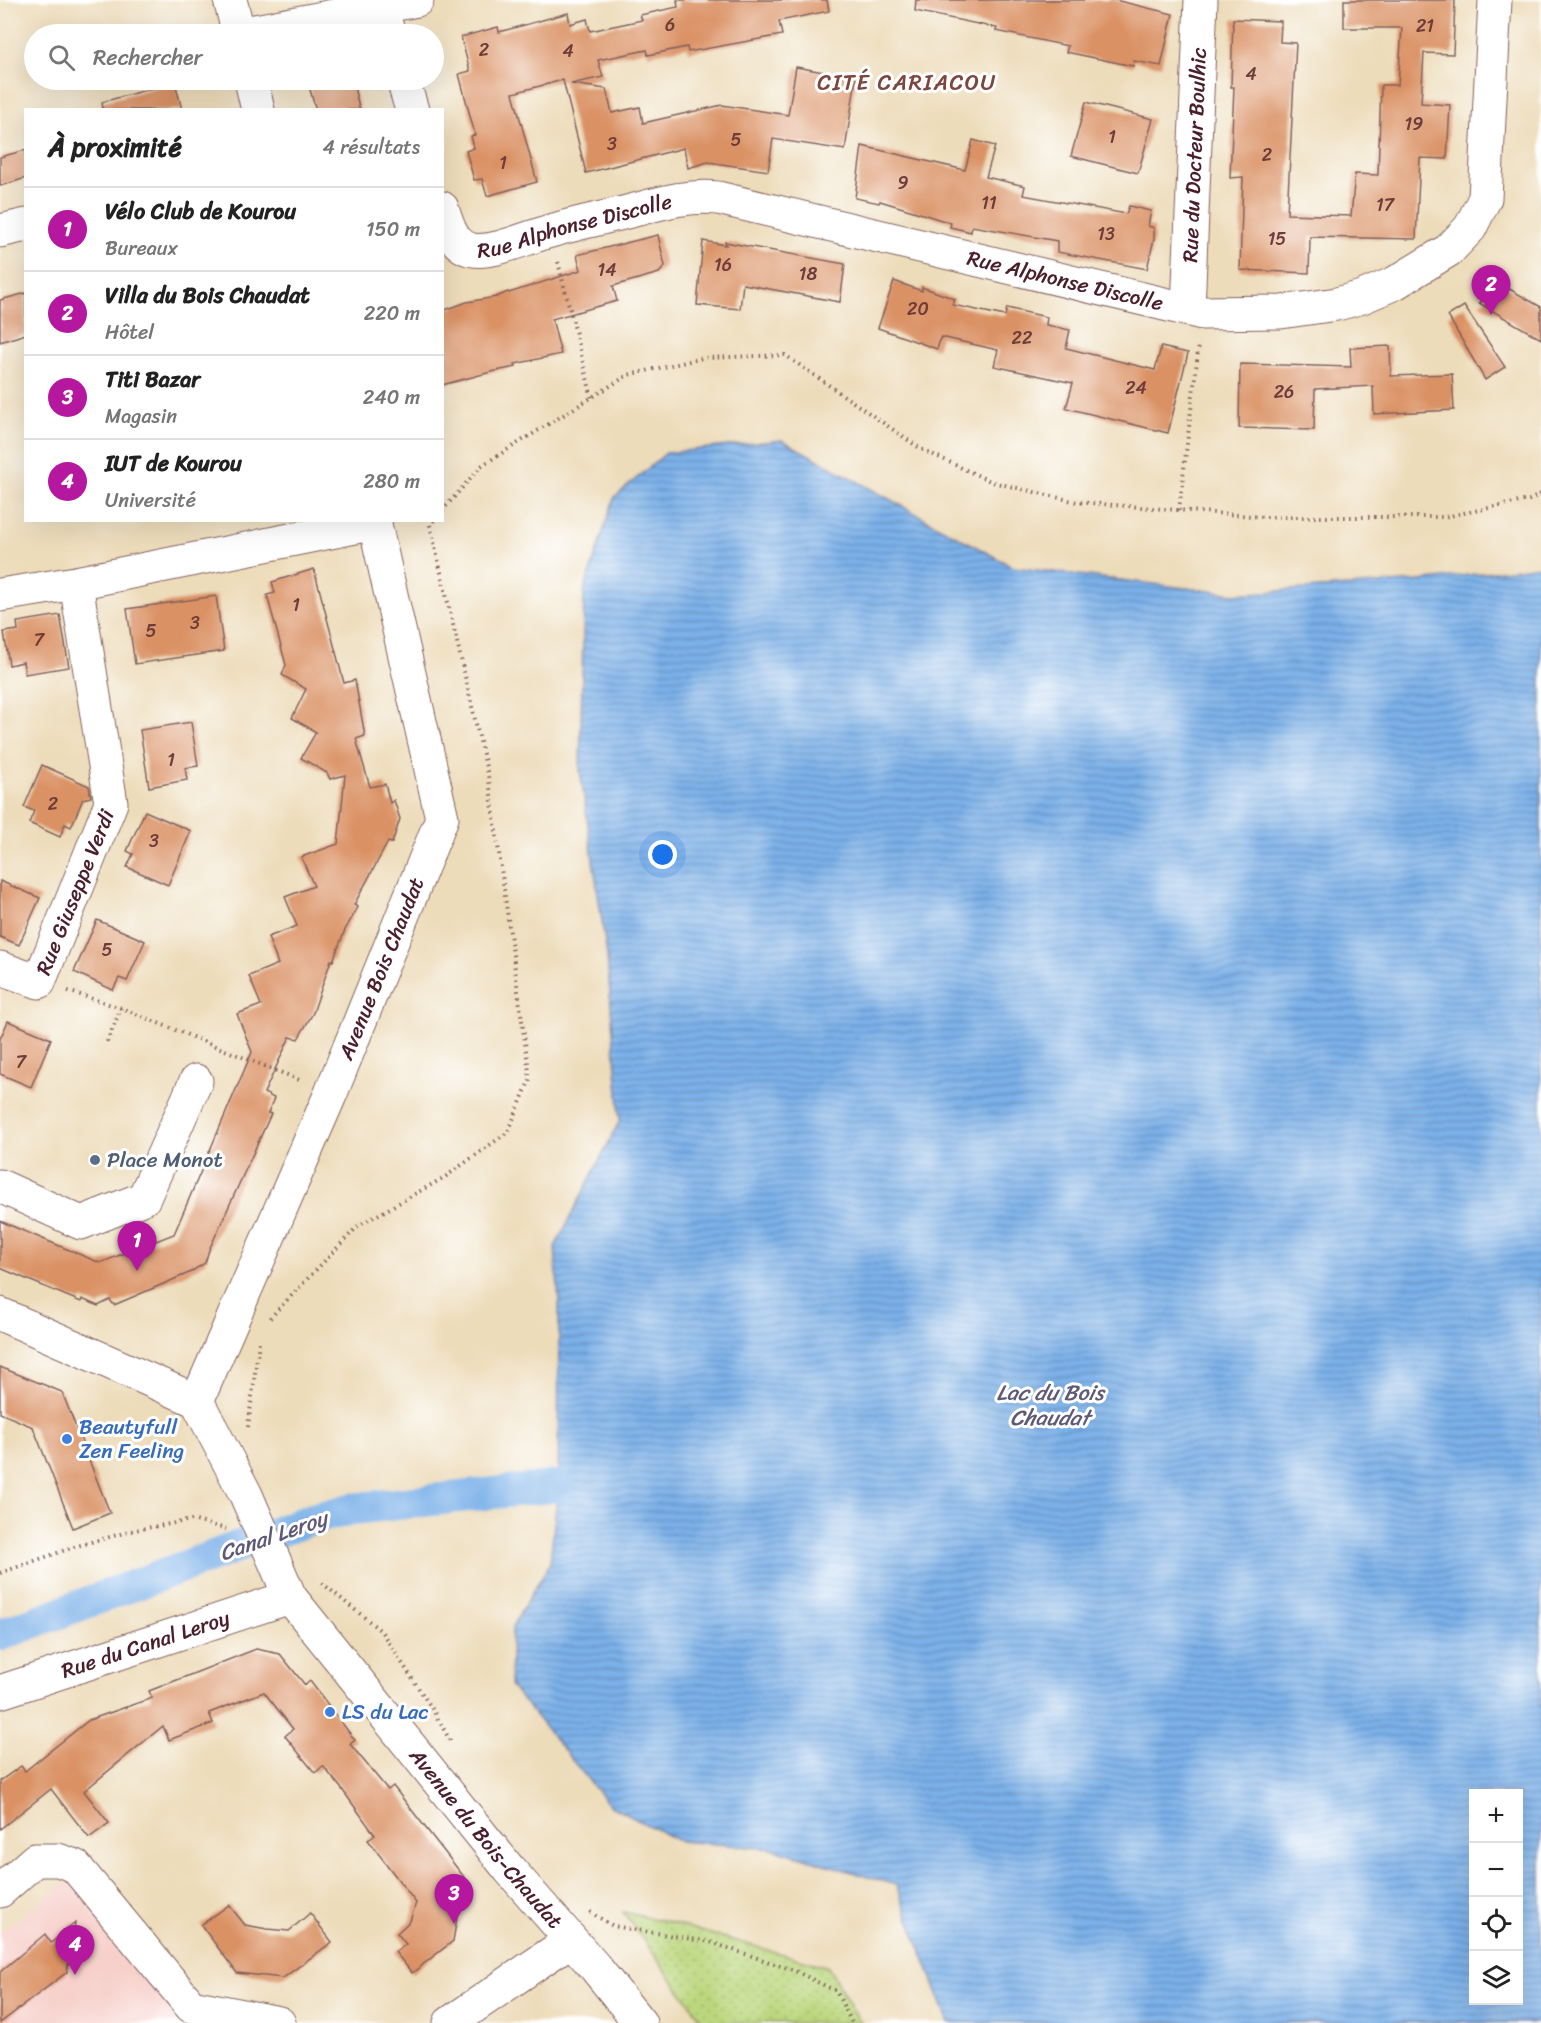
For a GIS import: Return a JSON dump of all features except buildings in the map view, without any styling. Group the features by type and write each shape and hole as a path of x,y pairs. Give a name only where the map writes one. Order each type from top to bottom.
{"street":[{"path":"230,0 236,24"},
{"path":"351,24 385,21 417,0"},
{"name":"Rue du Docteur Boulhic","path":"1195,311 1201,0"},
{"name":"Rue Alphonse Discolle","path":"444,215 448,230 461,244 474,250 495,248 550,231 701,196 718,198 1195,311 1281,312 1337,304 1362,297 1395,283 1449,250 1470,228 1485,198 1495,0"},
{"path":"253,90 258,108"},
{"path":"406,90 411,108"},
{"path":"0,231 24,225"},
{"path":"0,595 76,583 375,522"},
{"name":"Avenue Bois Chaudat","path":"197,1401 331,1093 442,818 375,522"},
{"name":"Rue Giuseppe Verdi","path":"0,968 39,982 111,803 76,583"},
{"path":"0,1186 81,1223 144,1198 196,1081"},
{"path":"0,1314 197,1401"},
{"name":"Avenue du Bois-Chaudat","path":"197,1401 246,1495 290,1597 509,1869 595,1967 640,2023"},
{"name":"Rue du Canal Leroy","path":"0,1692 290,1597"},
{"path":"0,1891 35,1860 58,1860 75,1866 191,2006 279,2023"},
{"path":"450,2023 571,1940"}],"path":[{"path":"550,231 592,398"},
{"path":"1179,510 1195,311"},
{"path":"444,509 481,466 628,375 703,358 785,355 921,449 992,482 1077,502 1264,517 1444,517 1529,500 1541,494"},
{"path":"269,1318 358,1226 445,1177 508,1132 530,1079 489,780 430,525 432,522"},
{"path":"39,982 121,1008 331,1093"},
{"path":"107,1042 121,1008"},
{"path":"252,1436 248,1426 259,1338"},
{"path":"0,1573 77,1546 135,1530 192,1520 226,1529 246,1495"},
{"path":"316,1578 381,1631 433,1710 455,1750"},
{"path":"582,1906 613,1926 710,1942 793,1970 836,1991 852,2023"}],"shaded area":[{"path":"71,1879 220,2023 0,2023 0,1933"}],"green space":[{"path":"623,1912 665,1921 828,1967 861,2023 704,2023"}],"water":[{"name":"Lac du Bois Chaudat","path":"782,440 1013,567 1235,594 1419,581 1541,566 1541,2023 949,2023 896,1885 774,1849 679,1841 610,1806 510,1685 512,1627 550,1563 558,1486 559,1302 555,1247 620,1120 607,956 580,770 584,591 614,498 666,453"}],"waterway":[{"name":"Canal Leroy","path":"0,1635 312,1519 352,1509 558,1486"}],"place":[{"name":"Villa du Bois Chaudat","path":"1491,315"},
{"name":"Place Monot","path":"95,1160"},
{"name":"Vélo Club de Kourou","path":"137,1271"},
{"name":"Beautyfull Zen Feeling","path":"67,1439"},
{"name":"LS du Lac","path":"330,1712"},
{"name":"Titi Bazar","path":"454,1924"},
{"name":"IUT de Kourou","path":"75,1975"}],"district":[{"name":"CITÉ CARIACOU","path":"907,82"}]}
